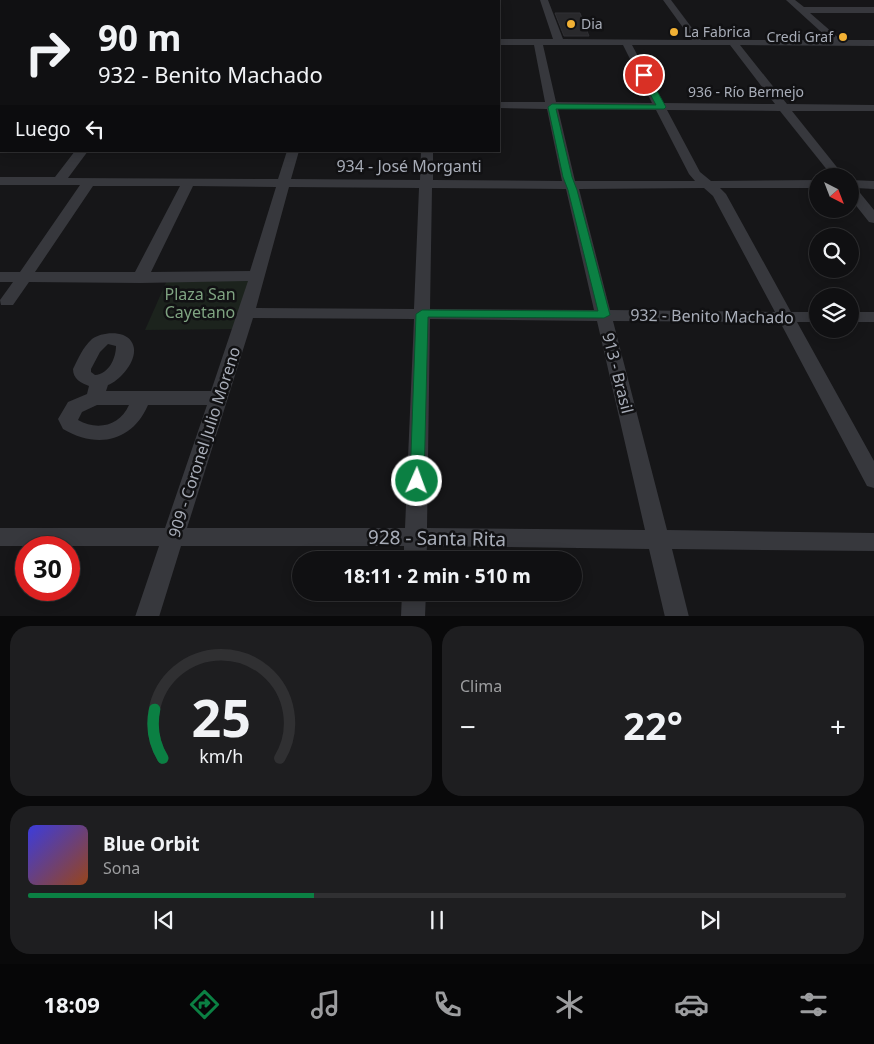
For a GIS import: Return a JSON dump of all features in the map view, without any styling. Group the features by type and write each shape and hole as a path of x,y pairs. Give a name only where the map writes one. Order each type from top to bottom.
{"street":[{"path":"544,0 558,42"},
{"path":"667,0 698,42"},
{"path":"790,0 838,42"},
{"path":"802,10 874,10"},
{"path":"500,42 874,43"},
{"name":"913 - Brasil","path":"538,42 570,185 604,315 677,616"},
{"path":"626,42 662,107 695,174 719,194 874,480"},
{"path":"732,42 832,168"},
{"name":"936 - Río Bermejo","path":"500,105 552,107 874,108"},
{"path":"59,181 81,152"},
{"name":"909 - Coronel Julio Moreno","path":"147,616 246,313 293,152"},
{"path":"415,551 427,152"},
{"name":"934 - José Morganti","path":"0,181 570,185 809,184"},
{"path":"7,302 90,181"},
{"path":"140,278 189,182"},
{"path":"859,184 874,185"},
{"path":"859,200 874,219"},
{"path":"0,277 140,278 256,276"},
{"name":"932 - Benito Machado","path":"246,313 809,317"},
{"path":"859,317 874,318"},
{"path":"142,397 134,414 126,423 108,432 88,434 70,424 68,419 75,407 97,389 142,397 218,398"},
{"name":"928 - Santa Rita","path":"0,537 415,537 874,542"},
{"path":"413,616 414,601"}],"green space":[{"name":"Plaza San Cayetano","path":"256,276 240,329 145,330 168,278"}],"building":[{"name":"Dia","path":"555,13 580,13 589,36 564,36"}],"place":[{"name":"Dia","path":"571,24"},
{"name":"La Fabrica","path":"674,32"},
{"name":"Credi Graf","path":"843,37"}],"route":[{"path":"417,481 422,314 604,315 573,190 567,177 552,107 662,107 644,75"}]}
